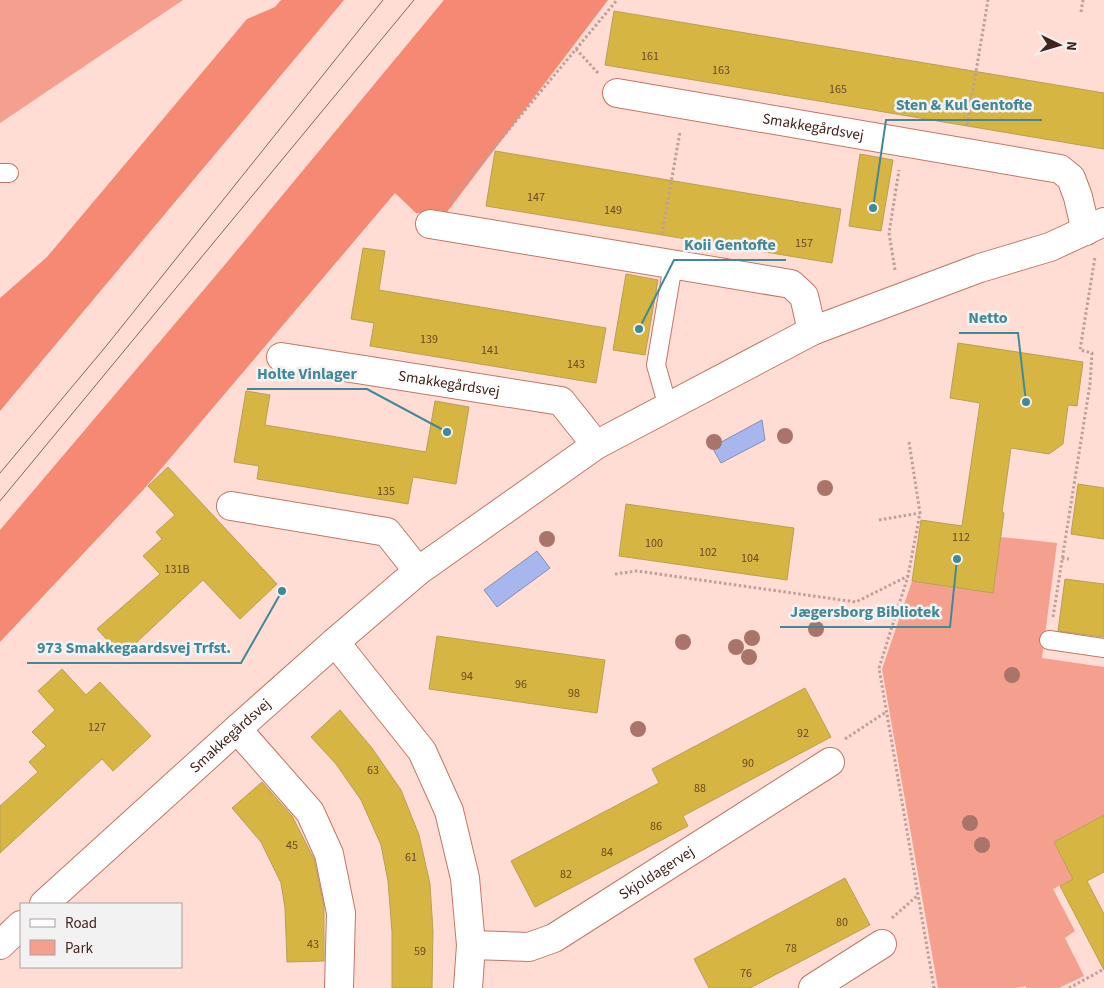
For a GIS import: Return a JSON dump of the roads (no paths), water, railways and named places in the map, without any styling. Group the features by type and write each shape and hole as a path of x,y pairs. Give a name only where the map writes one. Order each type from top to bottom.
{"street":[{"name":"Smakkegårdsvej","path":"45,903 237,728 418,571 596,445 812,331 980,268 1098,235 1078,197 1071,178 1060,169 617,93"},
{"path":"430,224 791,284 804,296 812,331"},
{"name":"Smakkegårdsvej","path":"281,357 561,401 596,445"},
{"path":"231,506 387,532 418,571"},
{"path":"335,642 422,751 449,811 465,878 470,945 468,988"},
{"path":"237,728 310,812 329,854 341,913 339,988"},
{"name":"Skjoldagervej","path":"470,945 528,947 554,938 830,762"},
{"path":"0,945 20,926"},
{"path":"813,988 882,944"}],"lane":[{"path":"665,263 656,365 668,407"},
{"path":"1049,640 1104,648"}],"water":[{"path":"762,420 765,440 721,463 712,447"},
{"path":"537,551 550,568 497,607 484,590"}],"tram line":[{"path":"0,473 107,345 383,0"},
{"path":"0,501 414,0"}],"place":[{"name":"Sten & Kul Gentofte","path":"873,208"},
{"name":"Koii Gentofte","path":"639,329"},
{"name":"Netto","path":"1026,402"},
{"name":"Holte Vinlager","path":"447,432"},
{"name":"Jægersborg Bibliotek","path":"957,559"},
{"name":"973 Smakkegaardsvej Trfst.","path":"282,591"}]}
